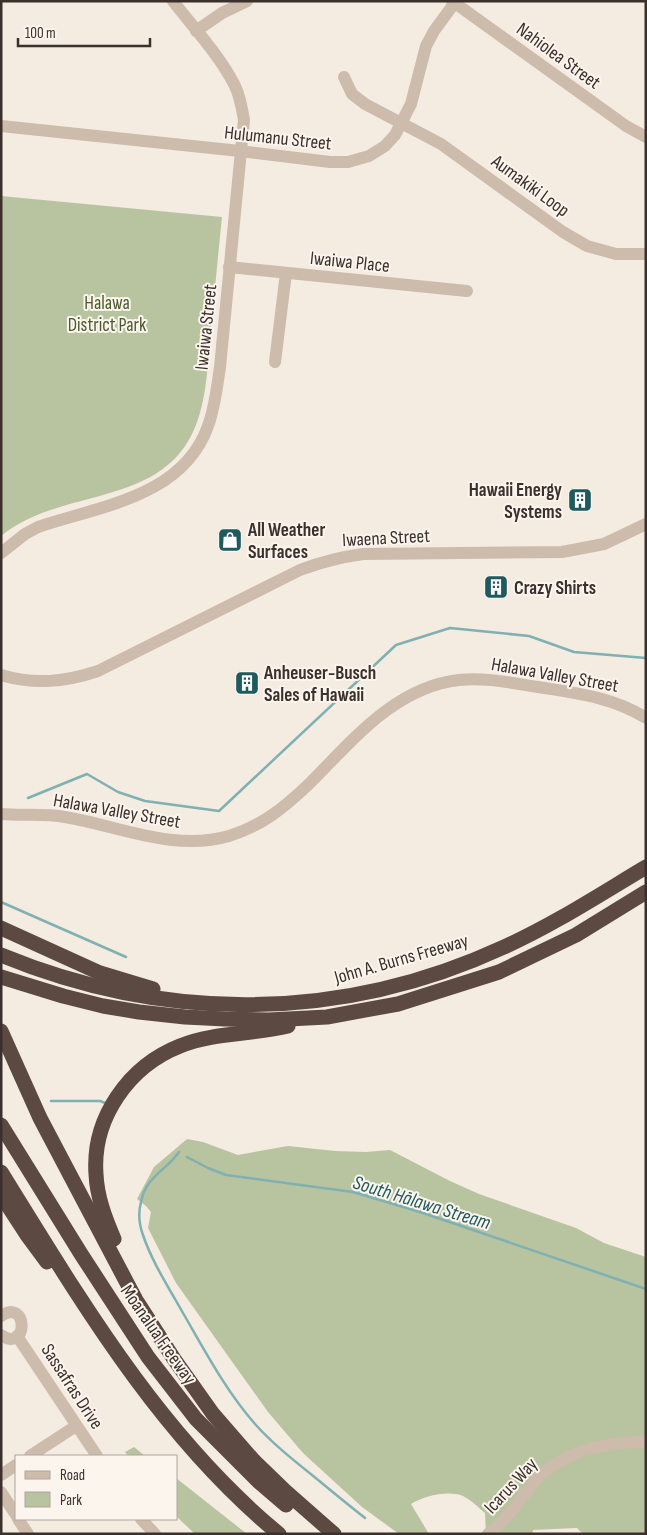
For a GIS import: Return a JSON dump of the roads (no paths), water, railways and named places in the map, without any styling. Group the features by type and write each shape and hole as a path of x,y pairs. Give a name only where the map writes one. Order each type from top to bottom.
{"highway":[{"name":"John A. Burns Freeway","path":"1,955 57,976 100,988 161,998 238,1005 271,1005 327,1000 373,991 444,971 504,947 557,920 646,867"},
{"name":"John A. Burns Freeway","path":"1,977 63,996 103,1006 139,1012 225,1019 269,1020 327,1017 398,1004 498,972 576,935 646,892"},
{"path":"1,928 110,976 155,990 238,1005"},
{"path":"214,1414 176,1358 154,1321 135,1285 107,1223 97,1185 96,1172 97,1146 102,1127 110,1108 126,1085 144,1067 179,1046 205,1039 275,1029 327,1017"},
{"path":"1,1031 40,1118 136,1300 174,1360 214,1414 254,1461 284,1491 334,1534"},
{"name":"Moanalua Freeway","path":"1,1124 122,1319 148,1357 196,1418 258,1481 292,1511 323,1534"},
{"path":"1,1172 76,1293 145,1392 197,1455 231,1491 279,1534"},
{"path":"1,1195 27,1235 118,1354"}],"street":[{"name":"Iwaiwa Street","path":"1,553 25,534 38,527 138,495 167,480 186,463 208,428 215,403 244,120 236,87 226,70 174,1"},
{"path":"196,31 222,13 247,1"},
{"name":"Hulumanu Street","path":"1,126 330,162 348,162 369,156 385,146 395,135 411,104 426,46 454,2"},
{"name":"Nahiolea Street","path":"454,2 626,126 646,137"},
{"name":"Aumakiki Loop","path":"344,78 352,94 365,104 442,144 563,232 587,246 616,254 646,254"},
{"name":"Iwaiwa Place","path":"229,267 467,291"},
{"path":"275,362 286,273"},
{"name":"Iwaena Street","path":"1,675 17,680 49,682 70,679 98,671 300,570 337,558 363,554 562,552 604,544 646,524"},
{"name":"Halawa Valley Street","path":"1,814 62,816 144,836 174,840 202,841 230,836 259,824 280,810 369,724 395,704 417,692 438,684 458,680 500,681 601,698 625,706 646,718"},
{"name":"Sassafras Drive","path":"1,1335 10,1338 17,1336 20,1334 23,1326 21,1318 14,1313 2,1315"},
{"name":"Sassafras Drive","path":"17,1336 96,1455"},
{"path":"32,1455 76,1426"},
{"name":"Icarus Way","path":"488,1534 502,1523 541,1474 566,1458 600,1446 620,1442 646,1442"},
{"path":"1,1475 15,1466"},
{"path":"1,1492 15,1513"},
{"path":"19,1520 28,1534"},
{"path":"142,1520 155,1534"}],"waterway":[{"path":"28,798 87,774 118,792 145,801 219,811 396,645 450,628 529,636 574,652 646,658"},
{"path":"1,902 126,957"},
{"name":"South Hālawa Stream","path":"51,1101 100,1101 108,1104"},
{"path":"179,1152 147,1186 140,1206 139,1218 142,1231 156,1265 216,1370 244,1411 282,1451 365,1518"},
{"name":"South Hālawa Stream","path":"187,1157 226,1175 353,1192 420,1212 646,1289"}],"place":[{"name":"Hawaii Energy Systems","path":"580,500"},
{"name":"All Weather Surfaces","path":"230,540"},
{"name":"Crazy Shirts","path":"496,587"},
{"name":"Anheuser-Busch Sales of Hawaii","path":"247,683"}],"park label":[{"name":"Halawa District Park","path":"107,313"}]}
